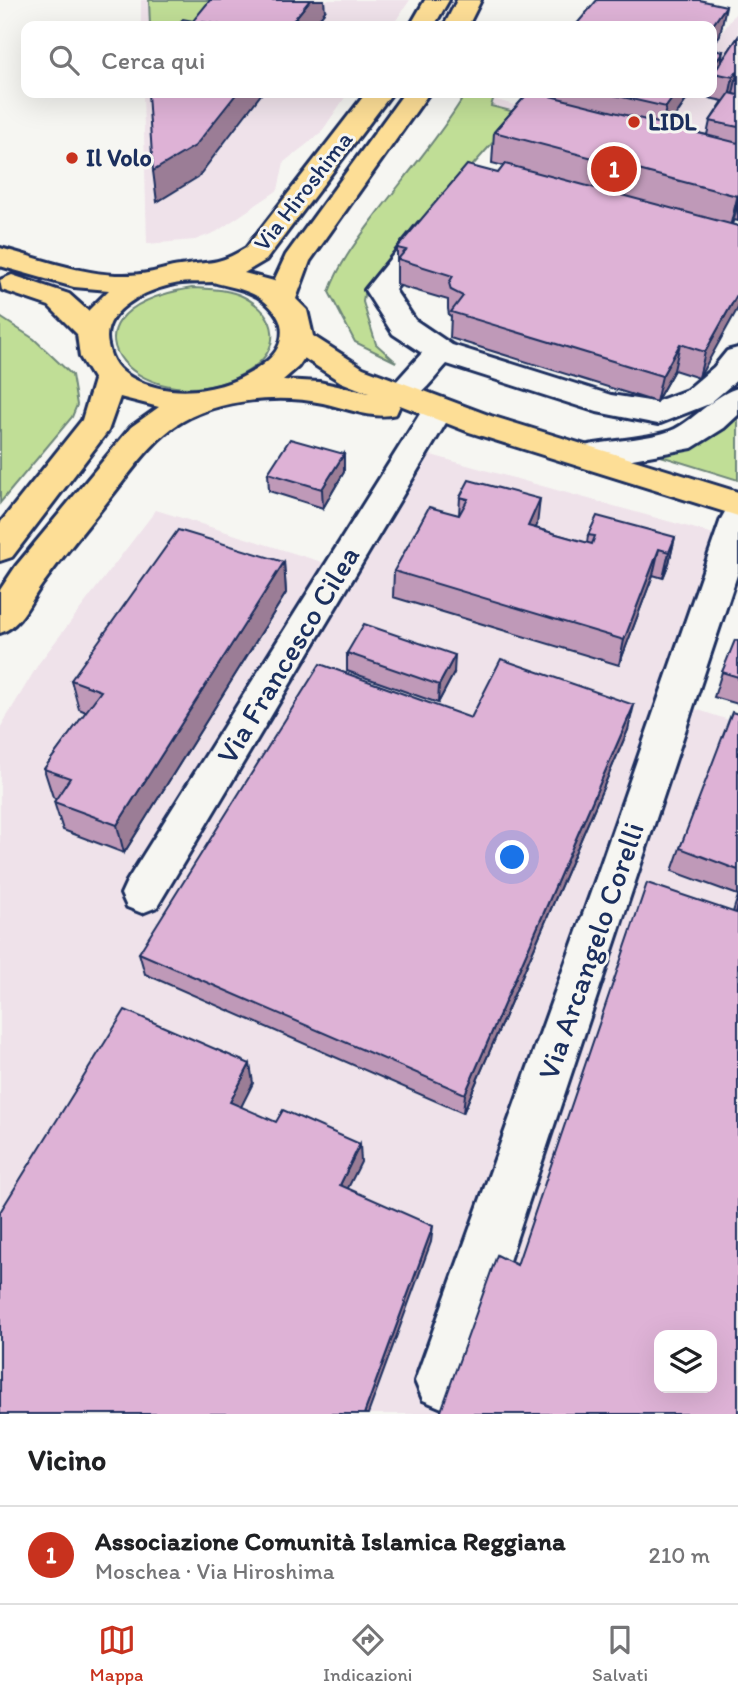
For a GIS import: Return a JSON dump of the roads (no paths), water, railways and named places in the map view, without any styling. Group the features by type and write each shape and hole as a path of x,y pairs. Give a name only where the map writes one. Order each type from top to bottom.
{"main road":[{"path":"425,21 437,0"},
{"path":"458,21 469,0"},
{"name":"Via Hiroshima","path":"214,274 239,265 256,254 375,98"},
{"name":"Via Hiroshima","path":"282,298 290,274 301,255 414,98"},
{"path":"0,257 91,281 149,282"},
{"path":"181,274 214,274 240,278 262,286 282,298 292,310 298,324 298,340 291,359 275,375 252,389 226,398 199,401 139,393 110,379 91,348 91,331 102,311 122,294 149,282 181,274"},
{"path":"0,280 59,300 91,331"},
{"path":"298,340 352,375 480,424 738,504"},
{"path":"0,548 97,424 110,379"},
{"path":"252,389 319,392 480,424"},
{"path":"0,619 29,575 143,435 171,414 199,401"}],"street":[{"path":"446,207 380,290 404,327 442,352 608,405 658,413 698,397 725,374 738,358"},
{"path":"401,394 442,352"},
{"path":"589,456 680,440 713,420 738,398"},
{"name":"Via Francesco Cilea","path":"142,894 434,416"},
{"name":"Via Arcangelo Corelli","path":"442,1381 616,881 738,519"}],"place":[{"name":"LIDL","path":"634,122"},
{"name":"Il Volo","path":"72,158"},
{"name":"Associazione Comunità Islamica Reggiana","path":"614,169"}]}
